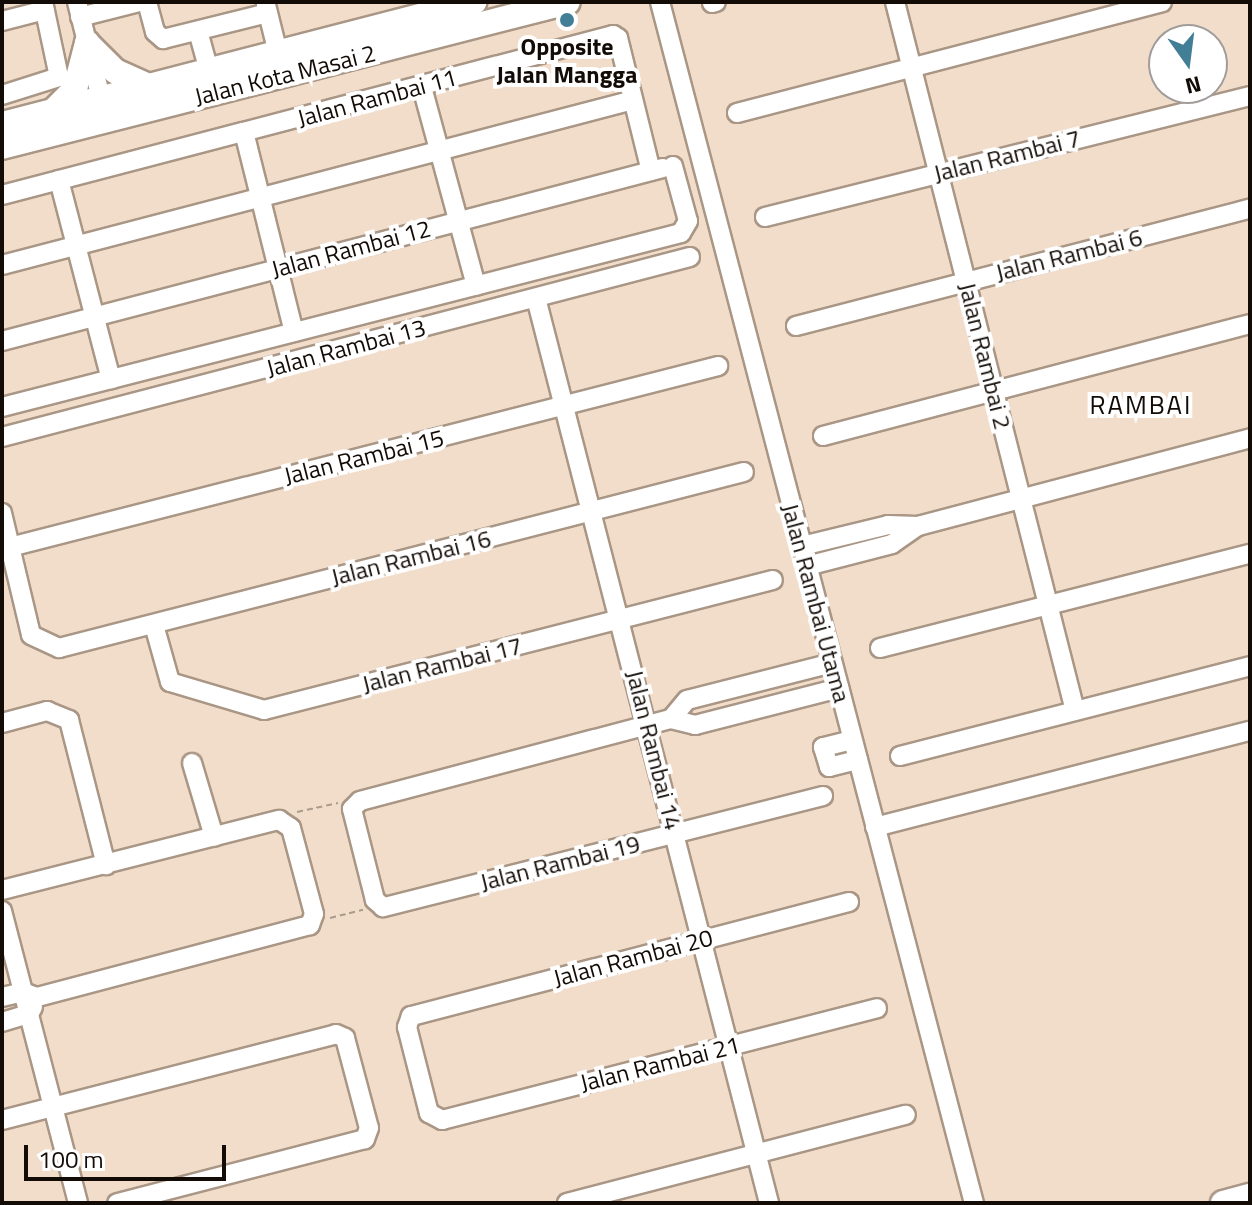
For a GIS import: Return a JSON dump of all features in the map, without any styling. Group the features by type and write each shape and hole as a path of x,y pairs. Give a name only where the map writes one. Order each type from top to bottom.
{"main road":[{"name":"Jalan Kota Masai 2","path":"2,147 104,109 148,86 278,53 435,7 475,2"},
{"name":"Jalan Kota Masai 2","path":"2,124 52,111 104,109 568,2"},
{"path":"87,43 115,71 148,86"},
{"path":"52,111 75,89 87,43"},
{"path":"1223,1203 1250,1196"}],"street":[{"path":"104,109 78,9 139,2"},
{"path":"147,2 159,38 198,31 267,8 278,53"},
{"name":"Jalan Rambai Utama","path":"660,2 974,1203"},
{"name":"Jalan Rambai 2","path":"895,2 1075,711"},
{"path":"737,113 1162,2"},
{"path":"2,21 44,6 59,66 56,80 2,95"},
{"path":"198,31 209,71"},
{"name":"Jalan Rambai 11","path":"2,195 613,35 618,38 651,171"},
{"path":"422,87 476,286"},
{"name":"Jalan Rambai 7","path":"765,217 1250,96"},
{"path":"2,265 633,100"},
{"path":"244,132 294,332"},
{"name":"Jalan Rambai 12","path":"2,341 700,158"},
{"path":"2,407 684,231 688,221 673,166"},
{"path":"59,180 111,379"},
{"name":"Jalan Rambai 6","path":"796,326 1250,209"},
{"name":"Jalan Rambai 13","path":"2,437 690,257"},
{"name":"Jalan Rambai 14","path":"536,298 622,619 769,1203"},
{"path":"823,436 1250,324"},
{"name":"Jalan Rambai 15","path":"10,547 718,366"},
{"path":"802,546 888,525 918,526 1250,438"},
{"name":"Jalan Rambai 16","path":"10,547 32,638 56,648 744,472"},
{"path":"2,513 10,547"},
{"path":"807,566 892,544 918,526"},
{"path":"880,648 1250,554"},
{"name":"Jalan Rambai 17","path":"154,625 170,682 264,710 773,580"},
{"path":"671,719 687,700 832,663"},
{"path":"900,756 1250,666"},
{"path":"649,725 671,719 695,725 839,688"},
{"path":"729,689 735,715"},
{"path":"2,723 47,711 67,718 106,865"},
{"name":"Jalan Rambai 19","path":"649,725 362,800 352,809 375,900 389,906 823,796"},
{"path":"875,827 1250,731"},
{"path":"852,740 823,747 829,767 858,760"},
{"path":"192,763 214,837"},
{"path":"2,890 274,822 286,822 291,828 314,914 310,925 299,928 30,994 2,997"},
{"name":"Jalan Rambai 20","path":"443,1120 429,1113 410,1041 407,1023 416,1014 849,902"},
{"path":"2,911 30,994 29,1014 78,1203"},
{"name":"Jalan Rambai 21","path":"443,1120 877,1008"},
{"path":"2,1022 29,1014"},
{"path":"2,1120 336,1034 346,1041 369,1132 364,1140 117,1203"},
{"path":"567,1203 906,1115"}],"path":[{"path":"294,812 332,803"},
{"path":"322,920 362,910"}],"place":[{"name":"Opposite Jalan Mangga","path":"567,20"}],"district":[{"name":"RAMBAI","path":"1141,405"}]}
